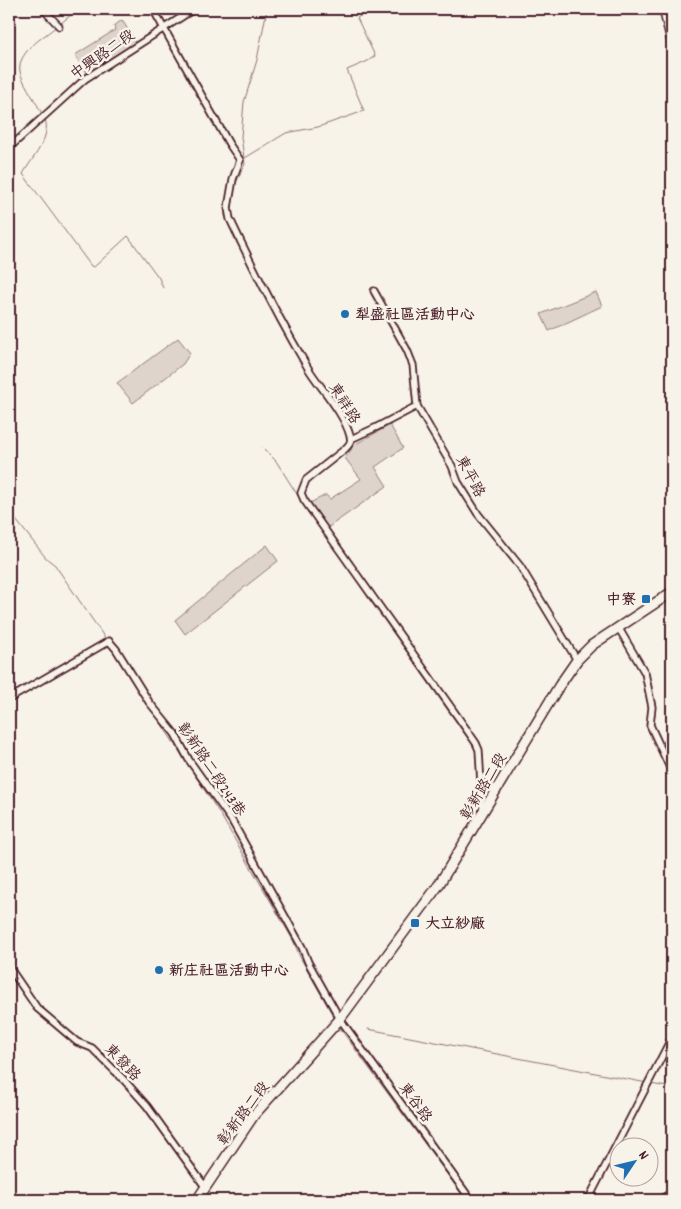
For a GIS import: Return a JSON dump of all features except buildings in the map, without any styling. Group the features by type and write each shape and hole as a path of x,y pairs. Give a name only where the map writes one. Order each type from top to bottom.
{"street":[{"path":"43,9 58,26"},
{"name":"東祥路","path":"153,9 229,144 240,160 233,179 228,208 230,219 282,325 343,419 351,439 350,444 345,449 306,480 301,493 361,582 476,743 479,750 484,811"},
{"name":"中興路二段","path":"9,148 85,79 194,9"},
{"path":"664,9 672,42"},
{"name":"東平路","path":"374,291 407,350 413,365 417,406 452,466 458,482 478,514 520,566 577,660"},
{"path":"351,439 417,406"},
{"name":"彰新路二段","path":"198,1200 254,1115 338,1021 438,886 559,686 577,660 592,645 672,592"},
{"path":"618,627 645,673 652,707 650,725 670,768 672,783"},
{"name":"彰新路二段243巷","path":"9,699 106,642 116,649 149,702 175,734 189,760 232,820 302,947 338,1021"},
{"name":"東發路","path":"9,968 37,1008 77,1042 92,1048 124,1080 147,1106 206,1188"},
{"name":"東谷路","path":"338,1021 471,1200"},
{"path":"588,1200 672,1037"},
{"path":"660,1200 672,1192"}],"shaded area":[{"path":"122,20 136,43 87,73 75,55 115,30 114,26"},
{"path":"596,292 602,306 549,331 541,314"},
{"path":"178,338 190,353 183,364 133,403 117,383"},
{"path":"390,425 403,448 375,467 387,486 323,531 306,505 326,495 330,499 361,479 345,458 352,446"},
{"path":"267,545 278,561 185,634 175,620"}],"waterway":[{"path":"60,24 78,9"},
{"path":"231,214 235,185 245,164 241,137 244,102 257,60 267,9"},
{"path":"245,158 286,133 318,127 364,111 347,70 375,56 357,18 372,9"},
{"path":"42,114 21,75 21,60 31,47 57,26"},
{"path":"45,119 46,134 40,148 23,174 91,266 94,267 128,236 159,278 163,288"},
{"path":"222,137 237,162"},
{"path":"225,209 225,216 242,251"},
{"path":"256,279 296,352 341,421"},
{"path":"263,448 276,461 300,499 380,612"},
{"path":"9,511 46,558 55,565 107,641"},
{"path":"157,717 220,814 293,940 300,957 335,1019"},
{"path":"465,732 470,739"},
{"path":"339,1027 466,1200"},
{"path":"368,1029 647,1083"},
{"path":"651,1084 672,1088"}],"place":[{"name":"犁盛社區活動中心","path":"345,314"},
{"name":"中寮","path":"646,599"},
{"name":"大立紗廠","path":"415,923"},
{"name":"新庄社區活動中心","path":"159,970"}]}
